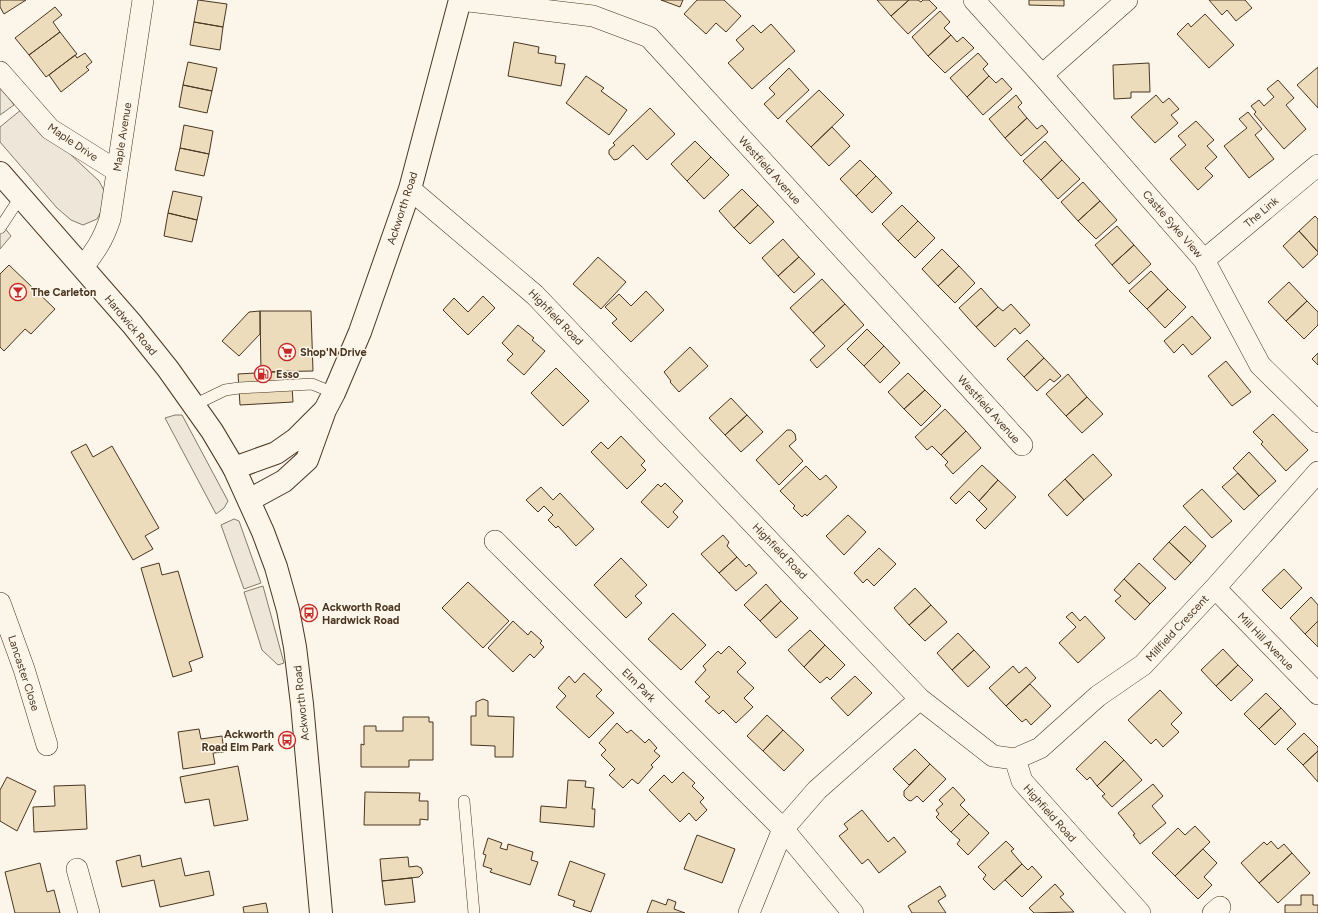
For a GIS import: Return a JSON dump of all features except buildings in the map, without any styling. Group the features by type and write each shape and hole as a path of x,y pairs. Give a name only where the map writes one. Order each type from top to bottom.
{"main road":[{"name":"Ackworth Road","path":"249,500 284,481 307,460 360,332 410,189 460,0"},
{"name":"Hardwick Road","path":"0,172 83,267 159,358 212,431 234,468"},
{"name":"Ackworth Road","path":"321,913 302,704 295,648 288,610 264,532 234,468 276,453 296,439 330,402"}],"street":[{"name":"Maple Avenue","path":"83,267 98,248 110,220 143,0"},
{"name":"Westfield Avenue","path":"460,0 593,16 649,37 1022,445"},
{"name":"Castle Syke View","path":"974,0 1042,74 1204,260 1260,364 1318,422"},
{"path":"1042,74 1127,0"},
{"name":"Maple Drive","path":"0,72 50,129 117,171"},
{"name":"The Link","path":"1204,260 1318,165"},
{"name":"Highfield Road","path":"410,189 535,295 920,699 993,756 1015,759 1022,781 1140,913"},
{"name":"Millfield Crescent","path":"1015,759 1040,748 1098,696 1143,665 1215,588 1318,472"},
{"name":"Elm Park","path":"495,541 784,829 853,913"},
{"name":"Mill Hill Avenue","path":"1215,588 1318,694"},
{"name":"Lancaster Close","path":"0,603 24,669 47,745"},
{"path":"749,913 784,829 818,790 920,699"},
{"path":"77,869 89,913"}],"lane":[{"path":"0,228 21,196"},
{"path":"194,405 225,390 312,384 330,402"},
{"path":"464,801 474,913"}],"shaded area":[{"path":"0,86 14,105 0,115"},
{"path":"22,109 99,181 106,194 103,208 97,219 83,225 71,220 57,208 0,142 0,127"},
{"path":"0,222 11,236 0,249"},
{"path":"175,415 182,415 228,501 224,508 216,514 165,418"},
{"path":"234,519 239,521 261,583 244,589 221,525"},
{"path":"263,586 284,663 278,665 262,650 244,592"}],"place":[{"name":"The Carleton","path":"18,292"},
{"name":"Shop'N Drive","path":"287,352"},
{"name":"Esso","path":"263,374"},
{"name":"Ackworth Road Hardwick Road","path":"309,613"},
{"name":"Ackworth Road Elm Park","path":"287,740"}]}
